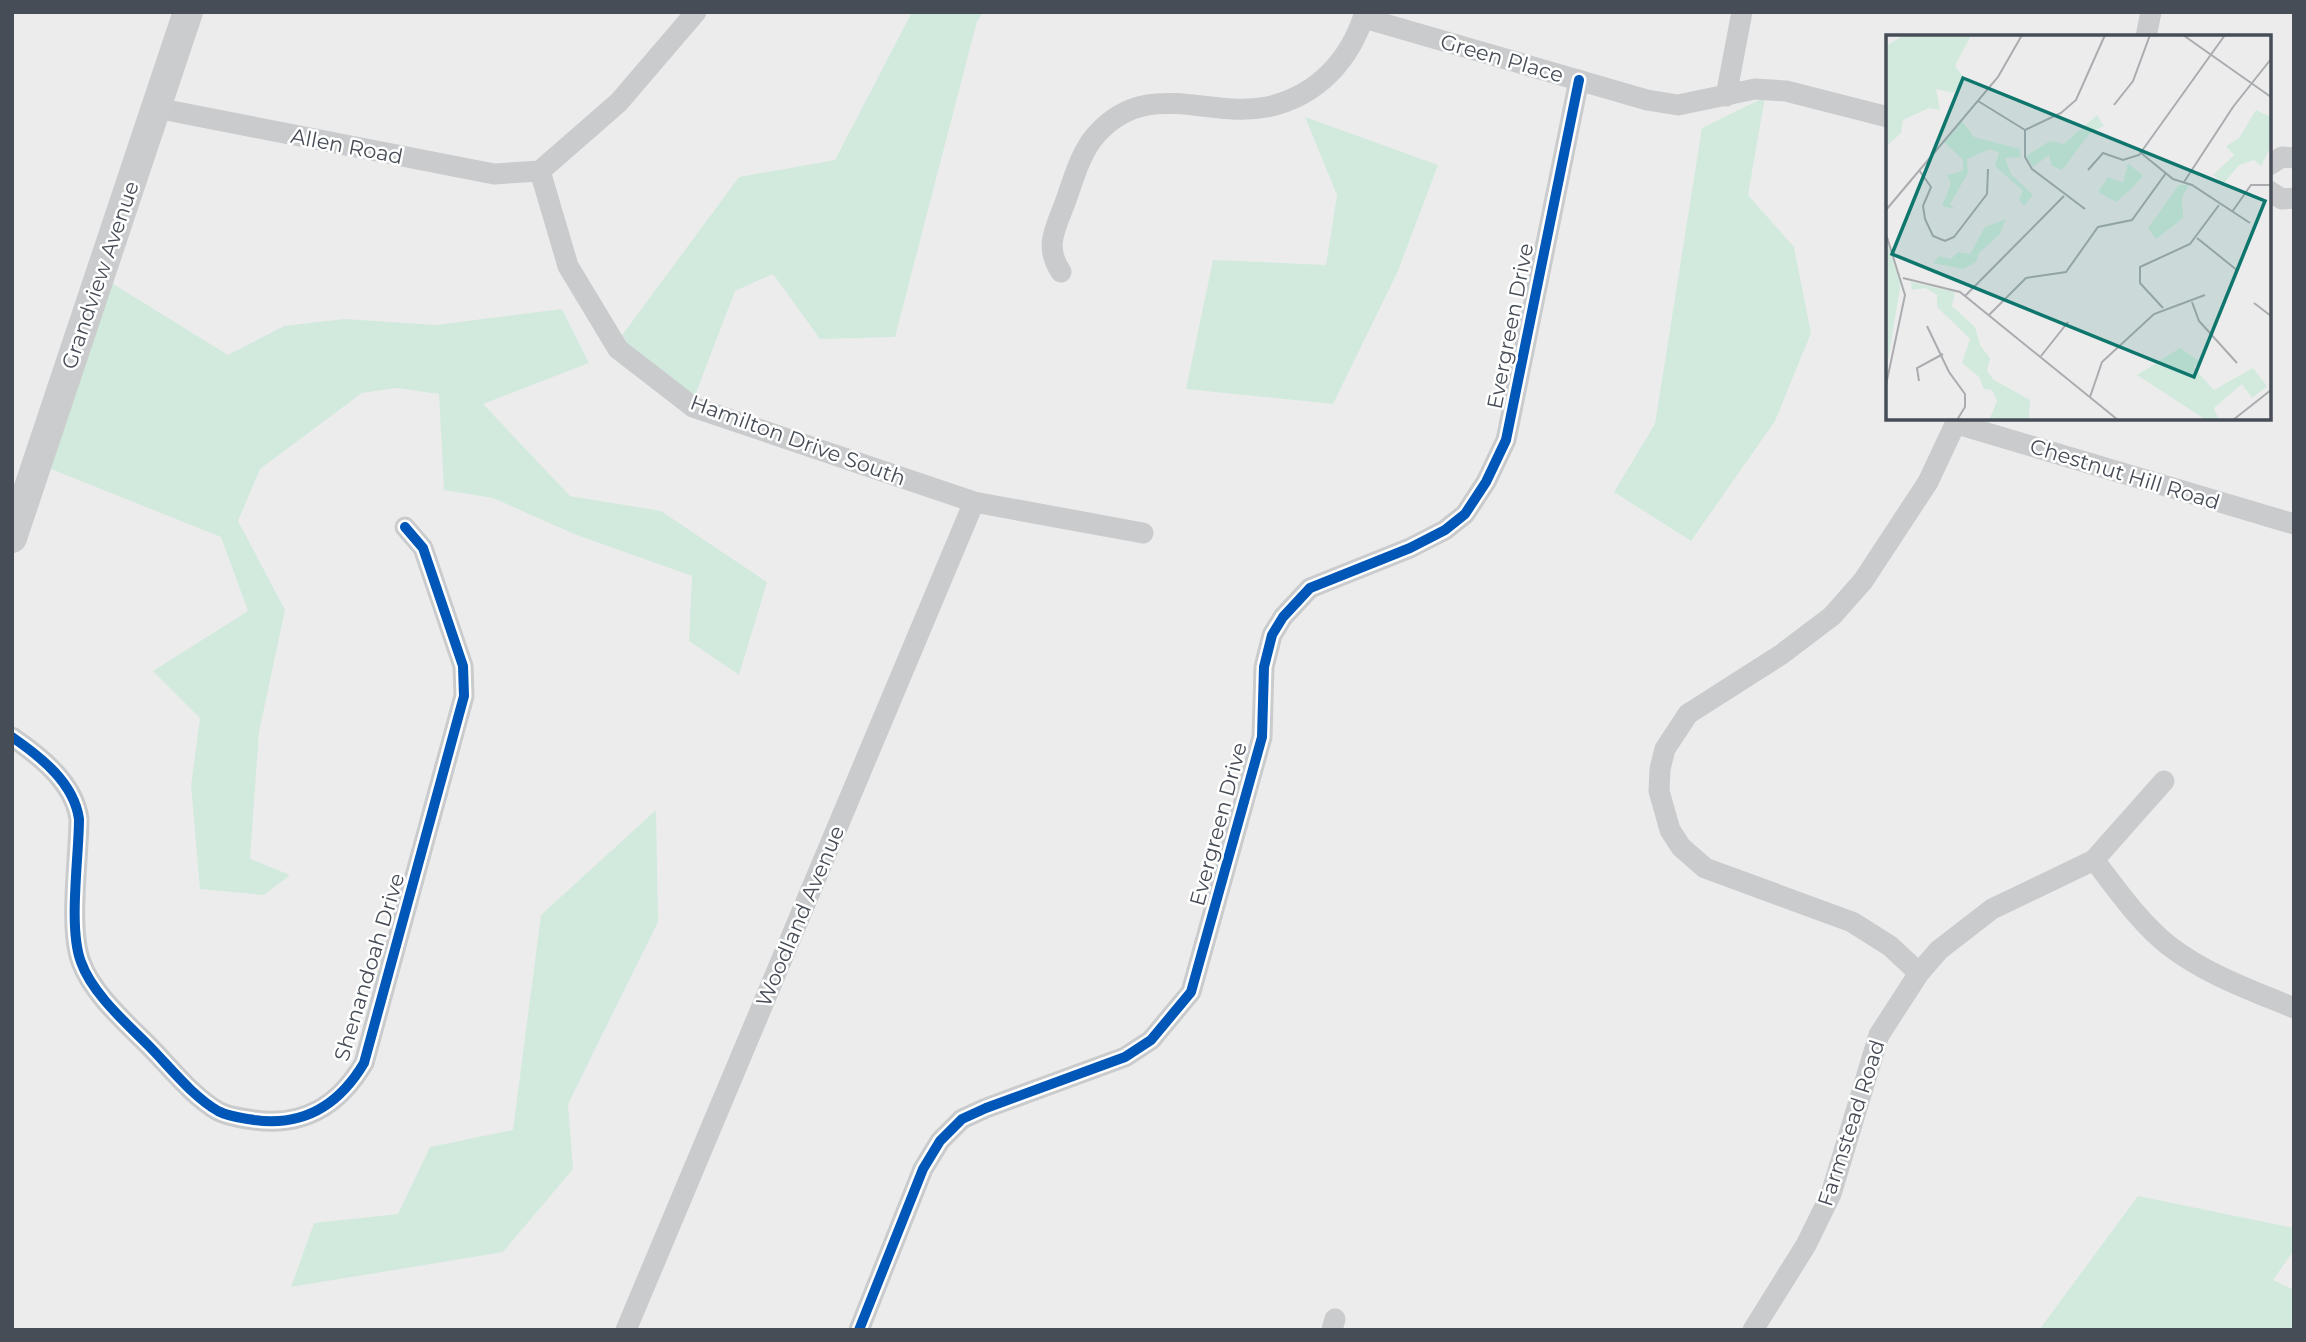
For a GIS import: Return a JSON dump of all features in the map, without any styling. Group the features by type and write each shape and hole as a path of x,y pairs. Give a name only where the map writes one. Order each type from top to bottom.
{"main road":[{"name":"Grandview Avenue","path":"12,538 188,12"}],"street":[{"path":"540,172 619,102 696,12"},
{"path":"1726,96 1742,12"},
{"path":"2146,35 2151,12"},
{"path":"1061,272 1052,259 1053,234 1082,157 1095,136 1117,117 1147,104 1184,102 1266,107 1294,98 1318,85 1338,66 1357,39 1364,15"},
{"name":"Green Place","path":"1364,15 1647,100 1678,105 1755,89 1786,91 1886,116"},
{"name":"Evergreen Drive","path":"859,1330 923,1169 940,1140 962,1119 986,1108 1125,1057 1152,1040 1191,992 1262,737 1264,667 1272,635 1283,617 1310,588 1410,548 1445,530 1465,514 1486,482 1506,440 1579,80"},
{"name":"Allen Road","path":"156,108 494,174 540,172"},
{"path":"2271,164 2282,157 2294,158"},
{"name":"Hamilton Drive South","path":"540,172 568,266 618,349 693,407 974,502 1143,533"},
{"path":"2271,192 2282,199 2294,198"},
{"path":"1919,973 1890,946 1852,922 1705,868 1681,847 1670,830 1659,790 1660,769 1670,740 1688,714 1792,646 1832,616 1855,590 1928,482 1957,421"},
{"name":"Chestnut Hill Road","path":"1957,421 2294,524"},
{"name":"Woodland Avenue","path":"626,1330 974,502"},
{"name":"Shenandoah Drive","path":"12,737 44,762 77,800 79,819 75,945 82,966 107,1001 200,1098 219,1112 265,1121 316,1114 336,1100 352,1083 364,1063 464,696 463,666 423,548 405,527"},
{"name":"Farmstead Road","path":"1753,1330 1806,1245 1832,1194 1879,1035 1919,973 1939,950 1992,909 2094,860 2164,781"},
{"path":"2094,860 2140,917 2167,944 2203,967 2294,1008"}],"green space":[{"path":"912,12 984,12 977,21 895,337 820,339 773,274 735,291 694,398 620,338 739,177 835,160"},
{"path":"1765,97 1748,195 1794,247 1811,333 1775,421 1691,541 1614,492 1655,424 1702,128"},
{"path":"1305,117 1438,165 1398,271 1333,404 1186,389 1213,260 1326,265 1337,195"},
{"path":"110,282 228,355 284,326 345,319 436,325 562,309 589,363 483,404 570,496 661,511 767,582 739,675 689,641 692,576 574,534 493,498 444,490 439,394 397,388 362,393 260,469 238,521 285,610 259,732 250,859 290,875 264,895 200,889 191,786 200,718 153,671 248,611 221,537 46,467"},
{"path":"656,810 658,922 568,1104 573,1169 503,1252 291,1287 314,1223 398,1214 430,1147 513,1130 541,915"},
{"path":"2138,1196 2294,1228 2294,1250 2273,1280 2294,1290 2294,1330 2039,1330"}],"cycle path":[{"path":"859,1330 923,1169 940,1141 962,1119 986,1108 1125,1057 1151,1040 1191,992 1262,737 1264,667 1272,635 1283,617 1310,588 1410,548 1445,530 1465,514 1486,482 1506,440 1579,80"},
{"path":"12,737 54,772 71,794 76,806 79,819 75,912 77,948 86,974 101,996 190,1089 218,1111 236,1117 272,1121 289,1120 318,1110 343,1091 364,1063 464,696 463,666 423,548 405,527"}]}
